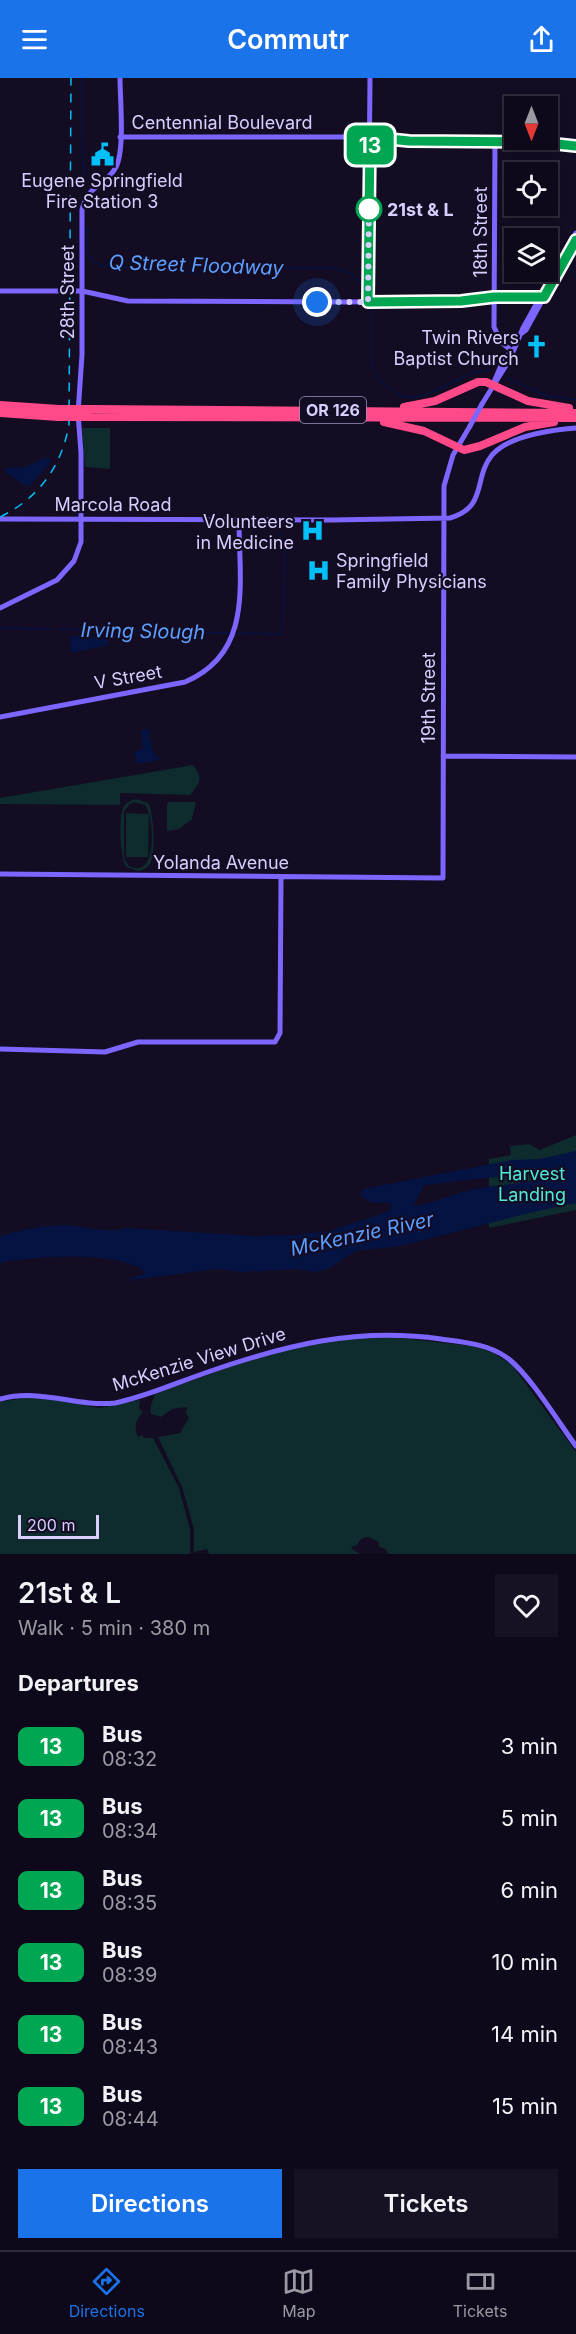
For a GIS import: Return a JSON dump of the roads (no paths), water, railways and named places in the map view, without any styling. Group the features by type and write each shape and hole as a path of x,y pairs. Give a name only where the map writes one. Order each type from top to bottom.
{"highway":[{"path":"317,410 420,405 478,382 493,384 528,401 576,411"},
{"name":"OR 126","path":"0,405 58,413"},
{"name":"OR 126","path":"0,413 317,410 576,411"},
{"name":"OR 126","path":"89,413 576,420"},
{"path":"338,418 410,426 457,448 471,449 525,427 576,420"}],"street":[{"name":"28th Street","path":"0,608 57,580 74,561 81,542 78,403 84,204 92,190 111,174 117,165 120,137 120,78"},
{"path":"368,302 370,78"},
{"name":"Centennial Boulevard","path":"120,137 370,137 409,141 576,146"},
{"name":"18th Street","path":"495,142 496,336 511,352"},
{"path":"542,297 576,233"},
{"path":"542,297 576,240"},
{"path":"0,291 82,291 120,301 368,302 542,297"},
{"name":"19th Street","path":"443,878 444,480 457,448 493,384 505,357 511,352 542,297"},
{"path":"443,519 462,514 474,503 487,463 501,448 542,434 576,428"},
{"name":"Marcola Road","path":"0,519 443,519"},
{"name":"V Street","path":"0,717 185,682 216,663 228,646 236,627 239,609 238,520"},
{"path":"443,756 576,757"},
{"name":"Yolanda Avenue","path":"0,874 443,878"},
{"path":"0,1049 105,1052 138,1042 272,1043 278,1040 280,1033 281,878"},
{"name":"McKenzie View Drive","path":"0,1400 36,1395 92,1403 115,1402 265,1352 302,1343 364,1335 417,1336 478,1345 507,1357 522,1372 576,1446"}],"water":[{"path":"47,457 51,460 50,463 28,487 5,472 6,468 25,467"},
{"path":"70,636 106,637 109,645 71,653"},
{"path":"148,728 152,750 160,760 137,764 134,753 143,748 141,731"},
{"name":"McKenzie River","path":"576,1151 576,1203 400,1246 356,1251 328,1269 315,1272 297,1269 245,1272 216,1269 125,1281 145,1273 134,1266 98,1258 32,1258 0,1263 0,1236 46,1226 65,1225 106,1230 125,1228 255,1236 329,1231 387,1212 392,1208 389,1203 366,1200 360,1194 363,1189 511,1160 540,1159","holes":["536,1173 549,1174 530,1181 477,1189 413,1206 425,1185"]}],"waterway":[{"name":"Q Street Floodway","path":"82,78 82,138"},
{"name":"Q Street Floodway","path":"82,140 84,179"},
{"name":"Q Street Floodway","path":"87,227 88,255 95,262 106,267 334,268 351,274 365,287"},
{"path":"171,261 199,261"},
{"path":"187,273 199,274"},
{"path":"216,273 229,274"},
{"name":"Q Street Floodway","path":"372,306 372,365 379,380 399,395 412,397 426,395 474,372 490,370"},
{"name":"Q Street Floodway","path":"507,378 544,395 576,400"},
{"path":"238,633 280,634 283,631 285,556 278,525"},
{"name":"Irving Slough","path":"0,628 51,629"},
{"name":"Irving Slough","path":"56,629 229,633"}],"railway":[{"path":"0,517 26,500 46,479 61,454 69,424 71,78"}],"place":[{"name":"Eugene Springfield Fire Station 3","path":"102,154"},
{"name":"21st & L","path":"369,209"},
{"name":"Twin Rivers Baptist Church","path":"537,347"},
{"name":"Volunteers in Medicine","path":"312,531"},
{"name":"Springfield Family Physicians","path":"318,570"}],"park label":[{"name":"Harvest Landing","path":"532,1183"}]}
